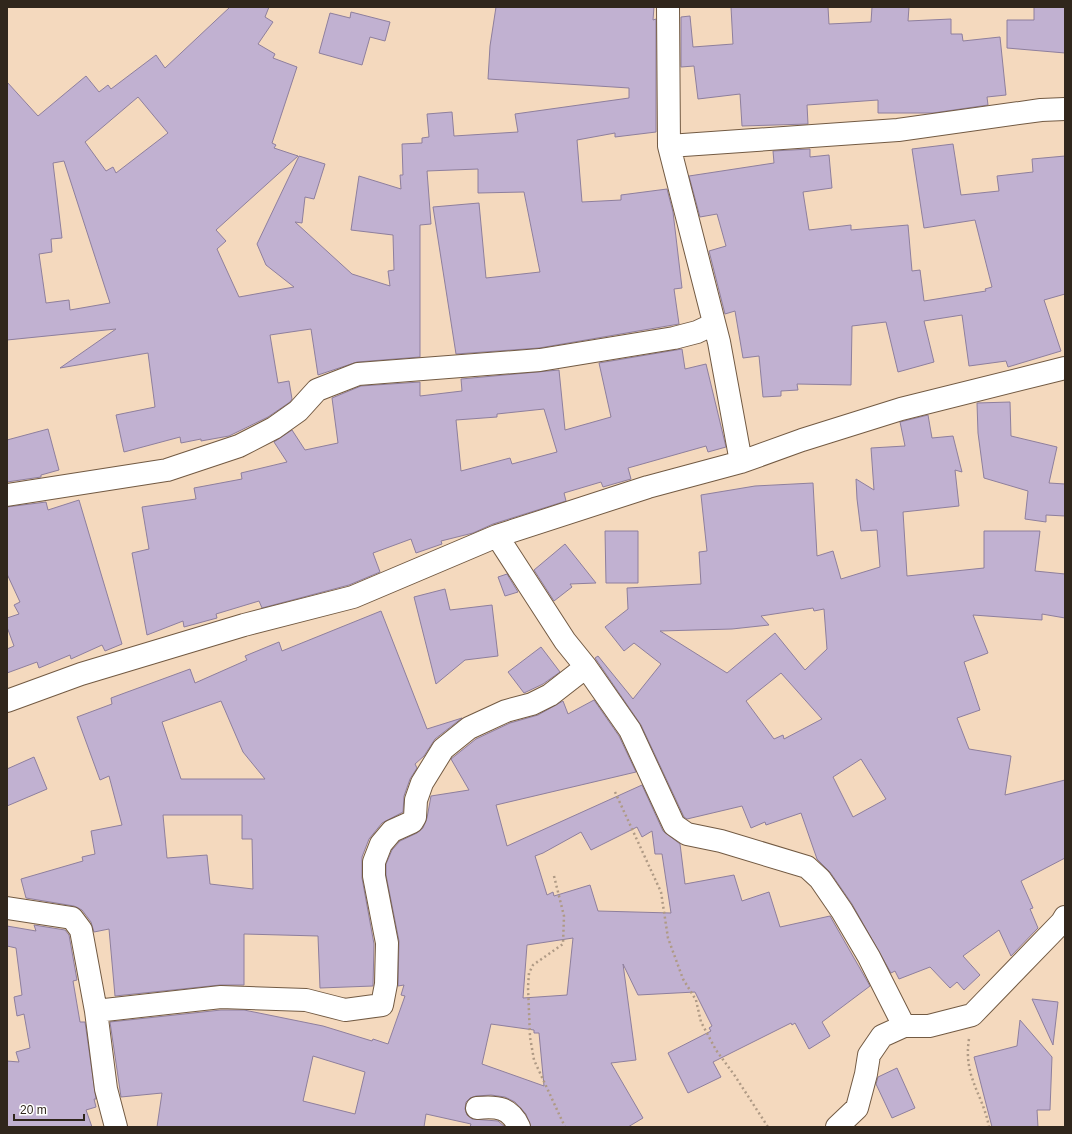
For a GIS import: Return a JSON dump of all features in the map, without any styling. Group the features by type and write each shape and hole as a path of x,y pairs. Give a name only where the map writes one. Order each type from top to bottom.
{"street":[{"path":"668,7 669,146 719,342 741,462"},
{"path":"669,146 898,130 1041,110 1065,109"},
{"path":"7,495 167,470 239,446 274,428 298,411 317,390 358,374 540,360 674,338 697,332 714,324"},
{"path":"7,701 81,674 244,625 353,597 497,536 648,487 741,462 802,440 901,409 1065,368"},
{"path":"497,536 565,641 586,667 630,730 674,825 687,834 721,841 807,867 820,879 842,911 869,957 904,1026"},
{"path":"96,1012 221,997 306,1000 345,1010 382,1005 386,984 387,943 374,876 374,862 381,844 392,831 412,822 415,817 416,800 422,783 443,749 468,728 506,711 532,704 550,694 586,667"},
{"path":"7,908 72,918 81,930 96,1012 106,1089 116,1127"},
{"path":"837,1127 858,1108 869,1055 882,1036 904,1026 929,1026 972,1015 1062,922 1065,917"},
{"path":"477,1108 491,1107 506,1110 514,1117 519,1127"}],"path":[{"path":"615,792 661,892 668,938 683,978 696,1000 701,1022 716,1050 768,1127"},
{"path":"554,876 564,916 563,944 533,965 530,969 528,987 530,1037 534,1060 565,1127"},
{"path":"972,1015 967,1048 970,1076 989,1127"}],"building":[{"path":"230,7 269,7 265,17 273,22 258,44 275,54 273,58 297,67 272,143 276,145 274,148 298,156 216,230 226,241 217,249 239,297 294,287 266,265 257,244 299,156 325,164 314,199 305,197 302,223 295,222 352,274 390,286 388,271 394,270 393,235 351,230 359,176 401,189 400,175 403,175 402,144 422,143 422,138 429,137 427,114 452,112 454,136 518,132 515,114 629,98 629,88 488,79 490,46 496,7 654,7 653,20 656,19 656,132 615,137 615,133 577,140 582,202 621,200 621,195 667,189 673,212 682,288 674,289 679,324 539,348 456,354 433,207 479,203 486,278 540,272 524,192 478,193 478,169 427,171 431,224 420,225 420,357 357,362 318,375 311,329 270,335 278,383 289,381 292,399 290,402 268,417 229,436 181,443 180,437 124,452 116,415 155,407 148,353 60,368 116,329 7,340 7,82 38,116 86,76 99,92 108,85 111,89 156,55 165,68","holes":["138,97 168,133 116,173 113,167 106,171 85,142","64,161 86,229 110,303 70,310 69,300 46,303 39,254 52,252 51,239 62,238 53,163"]},
{"path":"731,7 828,7 829,24 871,22 872,7 909,7 908,21 951,19 951,34 962,34 963,41 1000,37 1006,95 987,97 988,105 933,113 878,113 878,100 807,105 808,124 742,126 740,94 698,99 694,66 681,67 681,17 690,16 693,47 733,44"},
{"path":"1034,7 1065,7 1065,53 1007,48 1007,20 1034,20"},
{"path":"351,12 390,22 385,41 370,37 362,65 319,53 330,13 350,18"},
{"path":"953,144 961,195 999,191 997,176 1033,172 1032,159 1065,156 1065,294 1044,300 1061,351 1008,367 1006,361 969,366 962,315 924,321 934,362 898,372 886,322 852,326 851,385 797,384 798,390 781,391 781,396 763,397 759,356 743,358 735,311 725,314 709,251 726,246 717,214 700,217 689,176 774,163 773,151 810,149 810,157 829,155 832,188 803,192 809,230 851,225 851,230 908,225 912,271 920,270 924,301 986,291 985,289 992,287 975,220 924,228 912,149"},
{"path":"682,349 685,369 706,364 726,447 708,452 706,446 628,468 631,479 603,487 601,482 564,493 566,501 493,524 473,533 441,541 442,544 416,553 411,539 373,553 380,572 349,585 262,608 259,601 216,614 217,618 184,627 183,621 147,635 132,553 149,549 142,507 196,499 194,488 242,479 241,473 287,462 274,442 292,430 305,450 338,443 332,398 361,386 420,382 420,396 462,391 461,379 559,370 565,430 611,417 599,363","holes":["544,409 557,452 512,464 510,458 461,471 456,420 497,417 497,414"]},
{"path":"1010,402 1011,436 1057,447 1049,483 1065,484 1065,516 1046,515 1046,522 1025,519 1028,491 984,478 978,433 977,403"},
{"path":"928,415 932,438 953,436 962,472 955,470 959,506 903,512 907,576 984,568 984,531 1040,531 1035,571 1065,574 1065,618 1042,614 1042,620 973,615 988,653 964,662 980,710 957,718 969,749 1011,756 1005,795 1065,780 1065,858 1021,881 1033,908 1030,909 1038,928 1011,956 999,930 963,956 980,975 964,990 957,982 950,988 930,967 899,979 895,971 891,973 852,904 830,872 817,859 801,813 766,825 765,822 751,828 742,806 687,819 684,817 641,725 595,658 598,656 633,699 661,664 634,643 624,651 605,627 628,609 627,588 701,584 699,552 707,551 701,495 755,486 813,483 817,556 833,551 841,579 880,567 877,530 861,531 856,479 874,490 871,448 905,446 900,422","holes":["813,608 814,611 824,609 827,649 805,670 775,633 727,673 660,631 732,629 769,625 761,616","781,673 822,719 784,739 783,735 774,739 746,701","861,759 886,799 853,817 833,777"]},
{"path":"48,429 59,470 41,475 41,477 7,482 7,440"},
{"path":"79,500 122,644 105,651 102,645 71,659 70,655 39,668 37,662 7,673 7,649 14,646 7,627 7,618 19,614 14,605 20,602 7,574 7,507 46,502 48,510"},
{"path":"605,531 638,531 638,583 606,583"},
{"path":"565,544 596,583 570,584 572,587 554,601 534,570"},
{"path":"507,574 518,592 505,596 498,577"},
{"path":"445,589 450,610 492,605 498,656 465,660 436,684 414,597"},
{"path":"381,611 427,729 462,718 435,739 424,756 415,764 417,768 410,779 404,796 403,812 382,823 369,839 362,857 362,878 374,944 373,986 320,988 318,936 244,934 244,985 220,985 115,996 109,929 94,932 91,922 82,910 74,906 26,898 21,879 83,861 82,857 95,854 91,831 122,825 109,776 100,780 77,717 112,704 111,698 190,669 195,683 247,660 245,656 279,642 282,651","holes":["221,701 243,752 265,779 181,779 162,722","163,815 242,815 242,839 252,839 253,889 210,884 207,855 167,858"]},
{"path":"541,647 560,672 543,684 524,693 508,672"},
{"path":"594,700 619,736 636,772 496,805 507,846 642,785 663,831 680,844 685,884 734,875 742,901 769,892 780,927 830,916 870,986 822,1022 830,1036 809,1049 795,1023 792,1025 791,1023 713,1062 721,1077 688,1093 668,1053 711,1031 709,1028 712,1026 695,992 638,995 623,964 636,1060 611,1063 643,1118 628,1127 531,1127 526,1114 515,1102 505,1097 491,1095 470,1098 466,1102 465,1109 467,1115 472,1119 498,1121 505,1127 470,1127 471,1124 426,1114 424,1127 157,1127 162,1093 121,1097 110,1022 221,1010 244,1010 323,1026 372,1041 373,1039 388,1044 405,996 401,995 404,985 398,986 399,941 386,875 386,864 392,850 400,841 417,833 423,828 427,818 431,796 469,790 451,759 476,739 510,723 538,715 563,701 568,714","holes":["637,827 642,837 652,831 655,854 662,854 671,913 598,911 590,885 554,896 553,892 547,895 535,856 581,832 591,850","573,938 567,995 523,998 527,945","491,1024 534,1030 534,1033 539,1033 544,1086 482,1064","313,1056 365,1072 355,1114 303,1101"]},
{"path":"34,757 47,789 7,806 7,769"},
{"path":"34,925 65,930 69,935 77,980 73,981 80,1022 85,1022 96,1099 94,1099 96,1107 86,1110 92,1127 7,1127 7,1061 19,1062 16,1052 30,1048 24,1014 17,1016 14,997 22,995 16,948 7,946 7,926 36,931"},
{"path":"1032,999 1058,1002 1053,1045"},
{"path":"1020,1020 1052,1057 1050,1110 1037,1110 1038,1127 992,1127 974,1057 1017,1046"},
{"path":"897,1068 915,1108 892,1118 876,1084 878,1077"}]}
